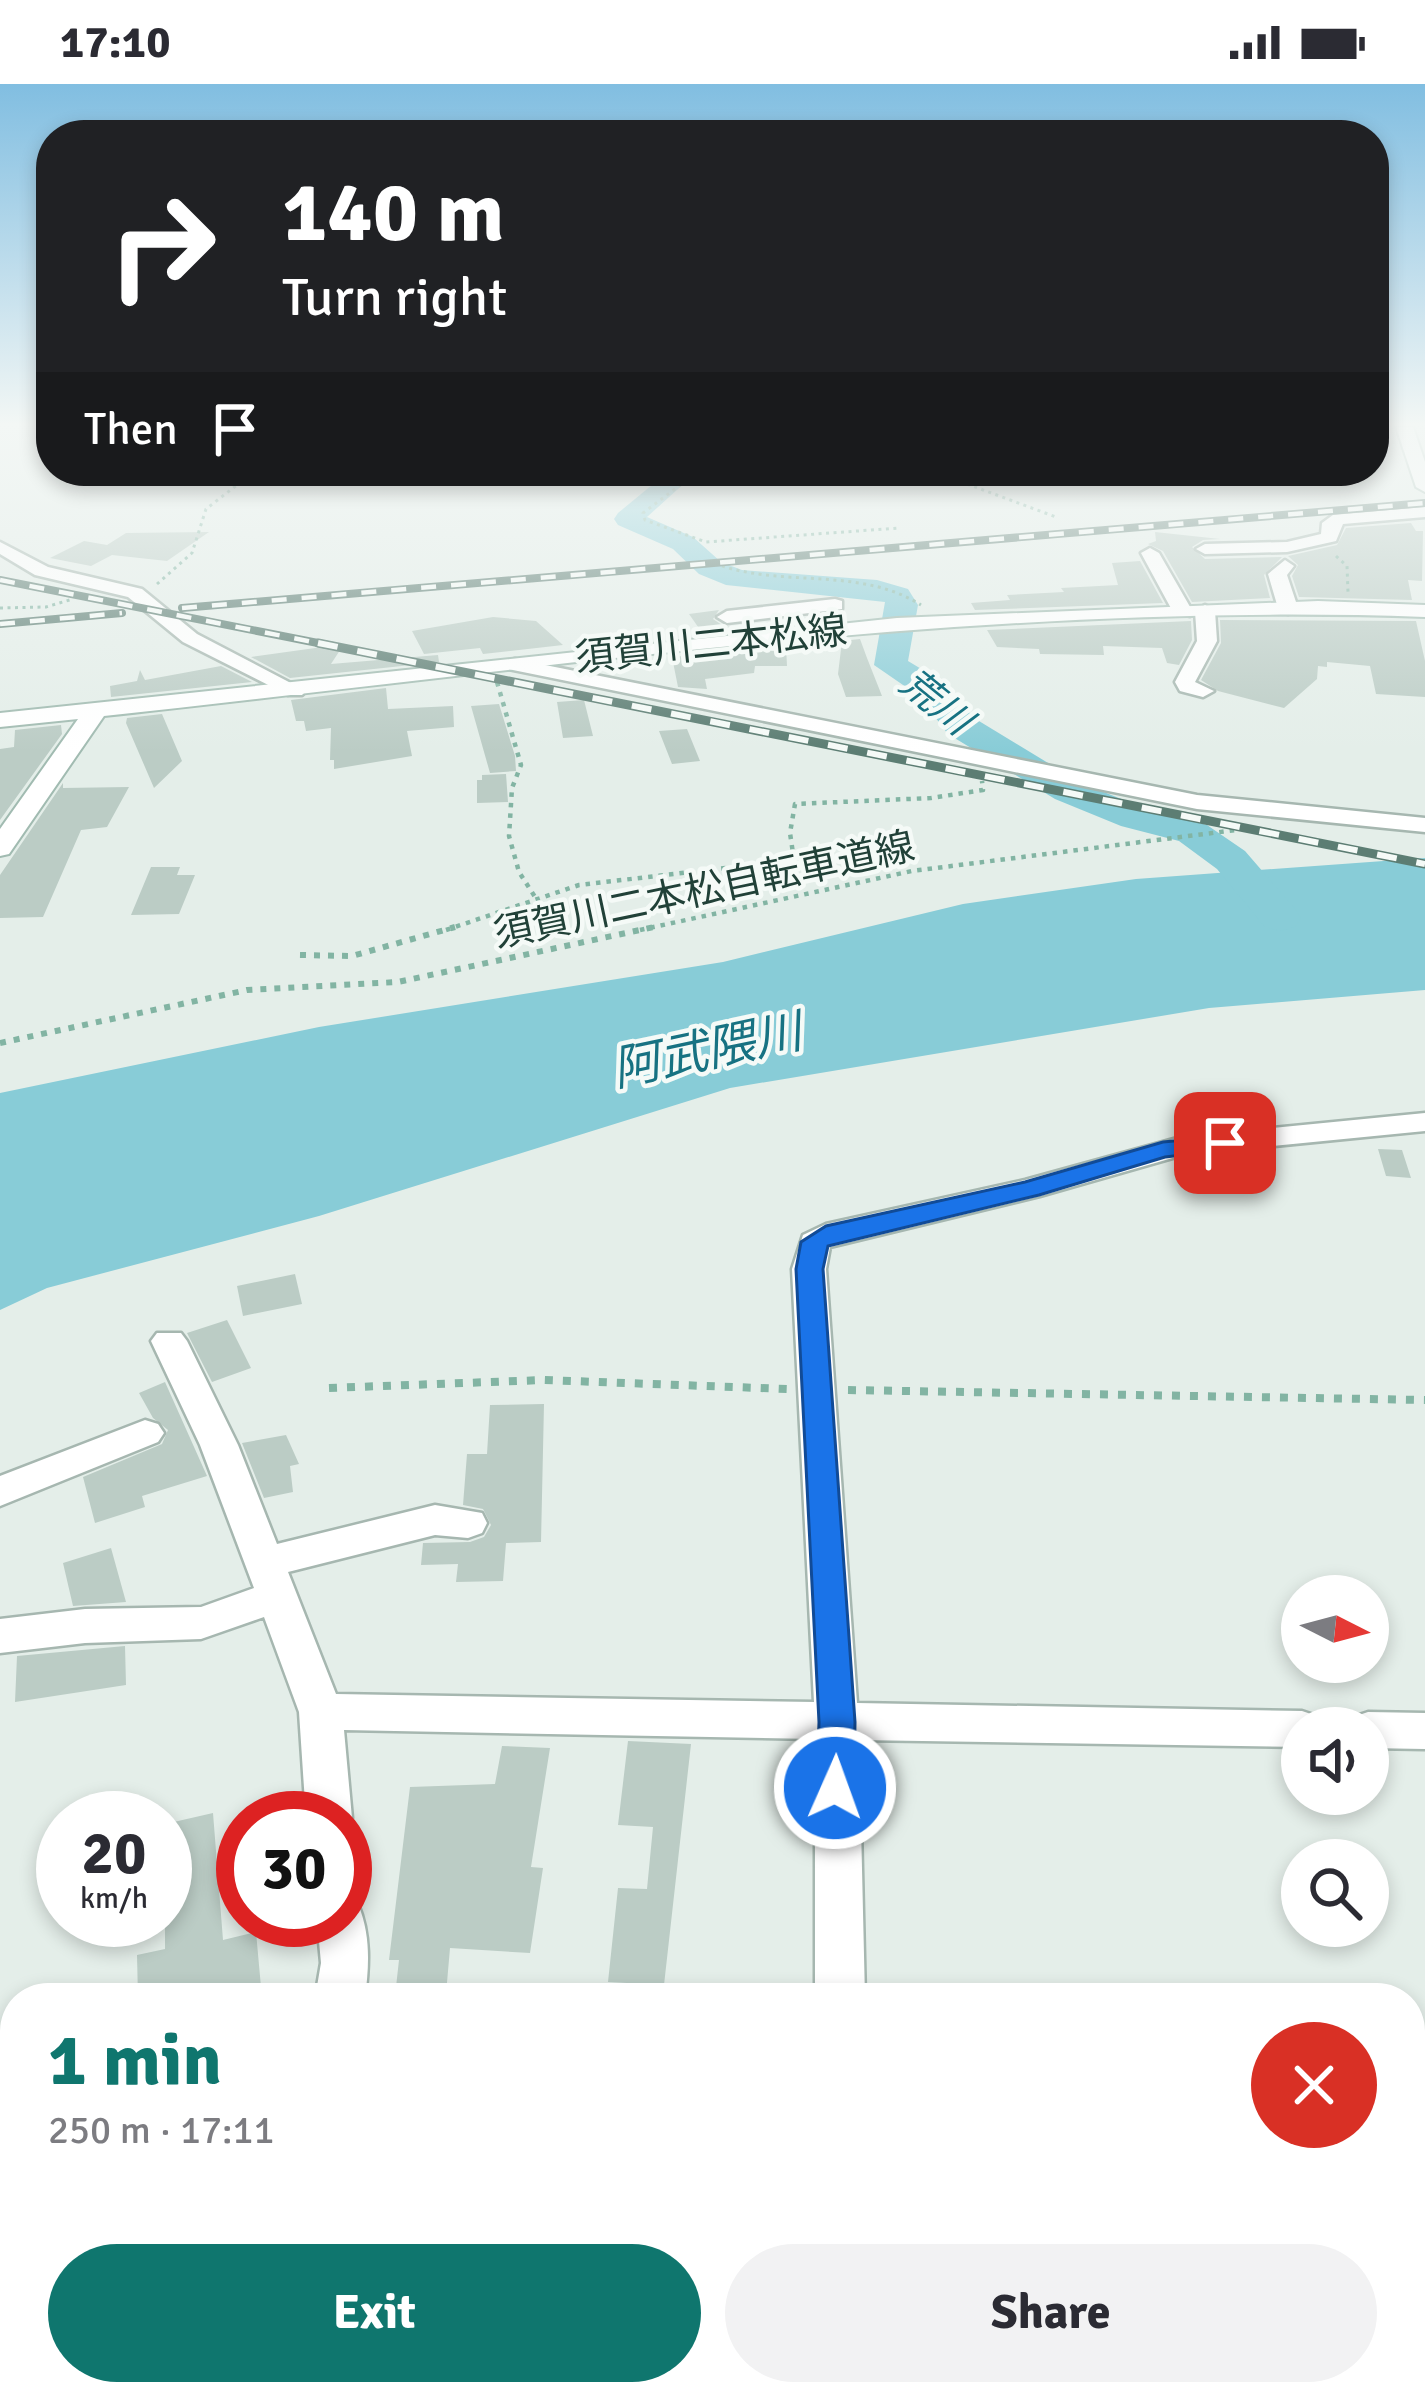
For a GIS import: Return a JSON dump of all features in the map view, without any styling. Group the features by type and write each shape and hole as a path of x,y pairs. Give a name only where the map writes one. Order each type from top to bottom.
{"main road":[{"name":"須賀川二本松線","path":"0,720 983,618 1351,607 1425,611"},
{"path":"0,848 95,712"}],"street":[{"path":"1205,549 1287,547 1330,537"},
{"path":"0,547 42,571"},
{"path":"1150,553 1194,611 1207,640 1185,682 1202,692"},
{"path":"0,566 42,571 138,595 190,638 296,691"},
{"path":"1285,566 1277,574 1288,608"},
{"path":"727,617 836,605"},
{"path":"749,615 768,637"},
{"path":"503,666 1197,802 1425,825"},
{"path":"840,1983 837,1722 809,1269 815,1242 826,1234 1029,1189 1180,1146 1425,1123"},
{"path":"169,1341 205,1412 321,1712 327,1791"},
{"path":"0,1492 145,1433"},
{"path":"0,1636 85,1626 201,1623 270,1580 435,1520 468,1523"},
{"path":"321,1712 1281,1729"},
{"path":"1389,1730 1425,1731"},
{"path":"342,1983 344,1947"}],"path":[{"path":"138,595 188,562 202,535"},
{"path":"689,535 706,542 799,535"},
{"path":"1330,537 1335,554 1347,566 1351,607"},
{"path":"0,608 46,607 74,598"},
{"path":"503,666 521,765 512,788 509,836 519,872 537,900"},
{"path":"300,956 352,956 392,948 592,883 794,860 790,833 795,804 932,798 980,791 985,786 972,769 972,755"},
{"name":"須賀川二本松自転車道線","path":"0,1043 247,990 398,982 912,871 1242,830"},
{"path":"328,1388 544,1381 1425,1400"}],"water":[{"name":"阿武隈川","path":"1425,858 1425,990 1209,1008 730,1088 319,1216 47,1288 0,1310 0,1093 319,1027 723,962 963,904 1136,879"}],"building":[{"path":"122,535 204,535 167,561 112,555 91,566 50,558 84,541 107,545"},
{"path":"1155,535 1220,539 1203,540 1192,547 1205,559 1282,557 1264,575 1270,598 1192,602 1163,551 1148,544 1156,541"},
{"path":"1342,535 1423,535 1422,581 1408,580 1412,600 1299,597 1292,576 1298,565 1288,556 1337,545"},
{"path":"1140,561 1163,603 975,610 971,603 1010,600 1007,595 1064,592 1061,588 1118,585 1112,563"},
{"path":"719,610 713,619 725,627 784,621 784,625 703,634 689,614"},
{"path":"493,617 536,621 563,645 483,654 480,648 424,654 412,631"},
{"path":"1220,620 1416,621 1425,661 1425,697 1376,694 1370,666 1327,662 1327,667 1318,666 1317,679 1284,708 1218,691 1201,680 1221,643"},
{"path":"1191,621 1192,640 1179,665 1167,663 1162,648 1103,646 1104,655 1040,654 1039,649 997,647 987,630"},
{"path":"860,639 882,696 846,697 838,674 842,641"},
{"path":"344,644 331,664 438,655 439,662 290,678 251,657"},
{"path":"786,646 787,666 755,666 754,673 705,679 707,689 678,687 672,657"},
{"path":"221,666 252,682 111,697 110,686 137,681 140,670 145,680"},
{"path":"386,688 388,709 453,706 454,727 407,731 412,756 334,769 331,728 306,731 304,721 296,721 291,700"},
{"path":"584,700 593,736 563,738 557,702"},
{"path":"499,704 516,771 490,773 471,706"},
{"path":"162,714 182,761 154,788 126,723 127,718"},
{"path":"61,725 62,734 0,820 0,749 14,747 15,730"},
{"path":"687,729 700,761 672,764 659,731"},
{"path":"506,774 508,802 477,803 477,780 482,775"},
{"path":"63,783 63,788 129,787 107,827 81,830 43,917 0,918 0,875"},
{"path":"151,867 180,867 177,875 195,875 179,914 131,915"},
{"path":"1378,1149 1402,1150 1411,1178 1386,1176"},
{"path":"295,1274 302,1304 243,1316 237,1286"},
{"path":"227,1320 251,1368 212,1382 187,1333"},
{"path":"165,1382 207,1476 142,1496 145,1507 95,1523 83,1477 162,1444 168,1430 153,1418 139,1393"},
{"path":"544,1404 541,1542 506,1543 503,1581 456,1582 458,1564 421,1565 423,1543 470,1542 484,1537 491,1525 483,1509 463,1505 467,1454 487,1454 490,1405"},
{"path":"286,1435 299,1464 290,1466 293,1492 264,1498 242,1443"},
{"path":"111,1548 126,1602 73,1606 63,1563"},
{"path":"125,1646 126,1685 15,1702 17,1656"},
{"path":"628,1741 691,1744 664,1983 608,1982 618,1888 647,1889 653,1827 618,1825"},
{"path":"502,1746 550,1748 531,1867 543,1868 530,1953 450,1948 447,1983 396,1983 399,1960 389,1960 410,1787 495,1784"},
{"path":"213,1813 216,1947 257,1947 261,1983 138,1983 137,1955 192,1947 192,1818"}],"waterway":[{"name":"荒川","path":"665,535 683,543 710,568 737,579 877,589 897,596 902,605 892,638 891,665 931,689 961,726 1068,791 1135,818 1193,833 1231,860 1280,918"}],"railway":[{"path":"182,608 1043,535"},
{"path":"0,580 333,646"},
{"path":"0,624 122,613"},
{"path":"318,643 1425,864"}],"route":[{"path":"835,1788 837,1722 809,1269 815,1242 826,1234 973,1203 1163,1150 1225,1143"}]}
